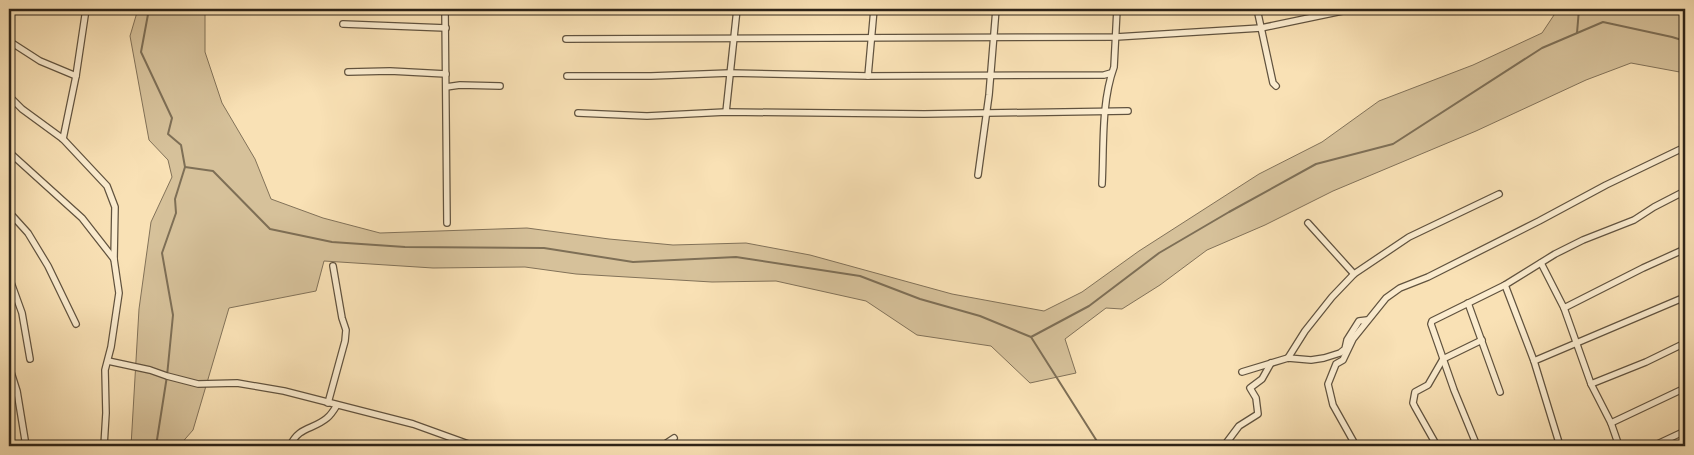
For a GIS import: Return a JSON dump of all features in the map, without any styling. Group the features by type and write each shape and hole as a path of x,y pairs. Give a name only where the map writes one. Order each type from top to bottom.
{"street":[{"path":"63,139 76,76 86,9"},
{"path":"445,9 447,223"},
{"path":"726,112 737,9"},
{"path":"868,76 873,38 874,9"},
{"path":"978,175 987,113 996,9"},
{"path":"1102,184 1106,111 1111,73 1114,67 1118,9"},
{"path":"1257,9 1273,83 1276,86"},
{"path":"566,39 1116,37 1261,28 1352,9"},
{"path":"343,24 446,28"},
{"path":"9,41 40,60 76,76"},
{"path":"348,72 390,71 446,74"},
{"path":"567,76 652,76 730,73 868,76 1111,73"},
{"path":"446,86 500,86"},
{"path":"9,96 22,109 63,139 107,186 115,207 114,259 118,294 105,370 106,413 104,446"},
{"path":"578,113 647,116 726,112 987,113 1128,111"},
{"path":"1356,446 1333,405 1328,384 1336,364 1342,360 1353,339 1386,298 1400,288 1428,277 1606,185 1685,147"},
{"path":"9,152 82,218 114,259"},
{"path":"1477,446 1454,390 1431,322 1505,285 1540,263 1583,240 1634,220 1685,191"},
{"path":"1288,358 1305,331 1327,303 1354,274 1409,237 1499,194"},
{"path":"9,212 28,233 48,266 76,324"},
{"path":"1308,223 1354,274"},
{"path":"1564,308 1685,249"},
{"path":"1540,263 1564,308 1591,384 1619,446"},
{"path":"328,403 345,342 346,330 342,318 333,266"},
{"path":"9,277 22,313 30,359"},
{"path":"1505,285 1534,361 1560,446"},
{"path":"1534,361 1685,297"},
{"path":"1468,304 1500,392"},
{"path":"1242,372 1288,358 1315,360 1340,353 1345,349 1347,340 1359,321 1367,320"},
{"path":"1437,446 1421,421 1415,407 1413,399 1415,392 1428,385 1443,358 1482,340"},
{"path":"1591,384 1646,362 1685,343"},
{"path":"108,361 150,370 198,384 237,383 284,391 413,424 474,446"},
{"path":"1224,446 1240,426 1258,414 1256,398 1250,388 1262,378 1271,363"},
{"path":"9,366 17,391 26,446"},
{"path":"1610,423 1685,388"},
{"path":"290,446 294,437 326,419 337,405"},
{"path":"1653,446 1685,431"},
{"path":"662,446 674,438"}],"shaded area":[{"path":"138,9 205,9 205,52 222,103 255,159 271,199 323,218 380,233 527,228 673,245 746,243 810,255 952,294 1044,311 1082,292 1139,251 1259,174 1322,142 1379,101 1473,65 1542,33 1558,9 1685,9 1685,73 1631,63 1586,80 1476,131 1333,191 1265,225 1207,250 1160,285 1122,309 1106,308 1065,339 1076,373 1030,383 991,346 917,335 866,301 776,281 712,282 576,274 525,267 433,268 324,261 316,291 229,308 193,430 179,446 131,446 139,309 151,222 172,177 168,160 149,140 130,36"}],"waterway":[{"path":"149,9 141,52 172,118 168,134 181,145 185,167 175,199 176,213 162,253 173,315 167,376 156,446"},
{"path":"1577,33 1579,9"},
{"path":"185,167 213,171 270,229 332,242 405,247 544,248 633,262 736,257 860,276 920,299 980,316 1031,337 1089,306 1159,253 1229,212 1316,164 1393,144 1542,48 1603,22 1685,41"},
{"path":"1031,337 1100,446"}]}
